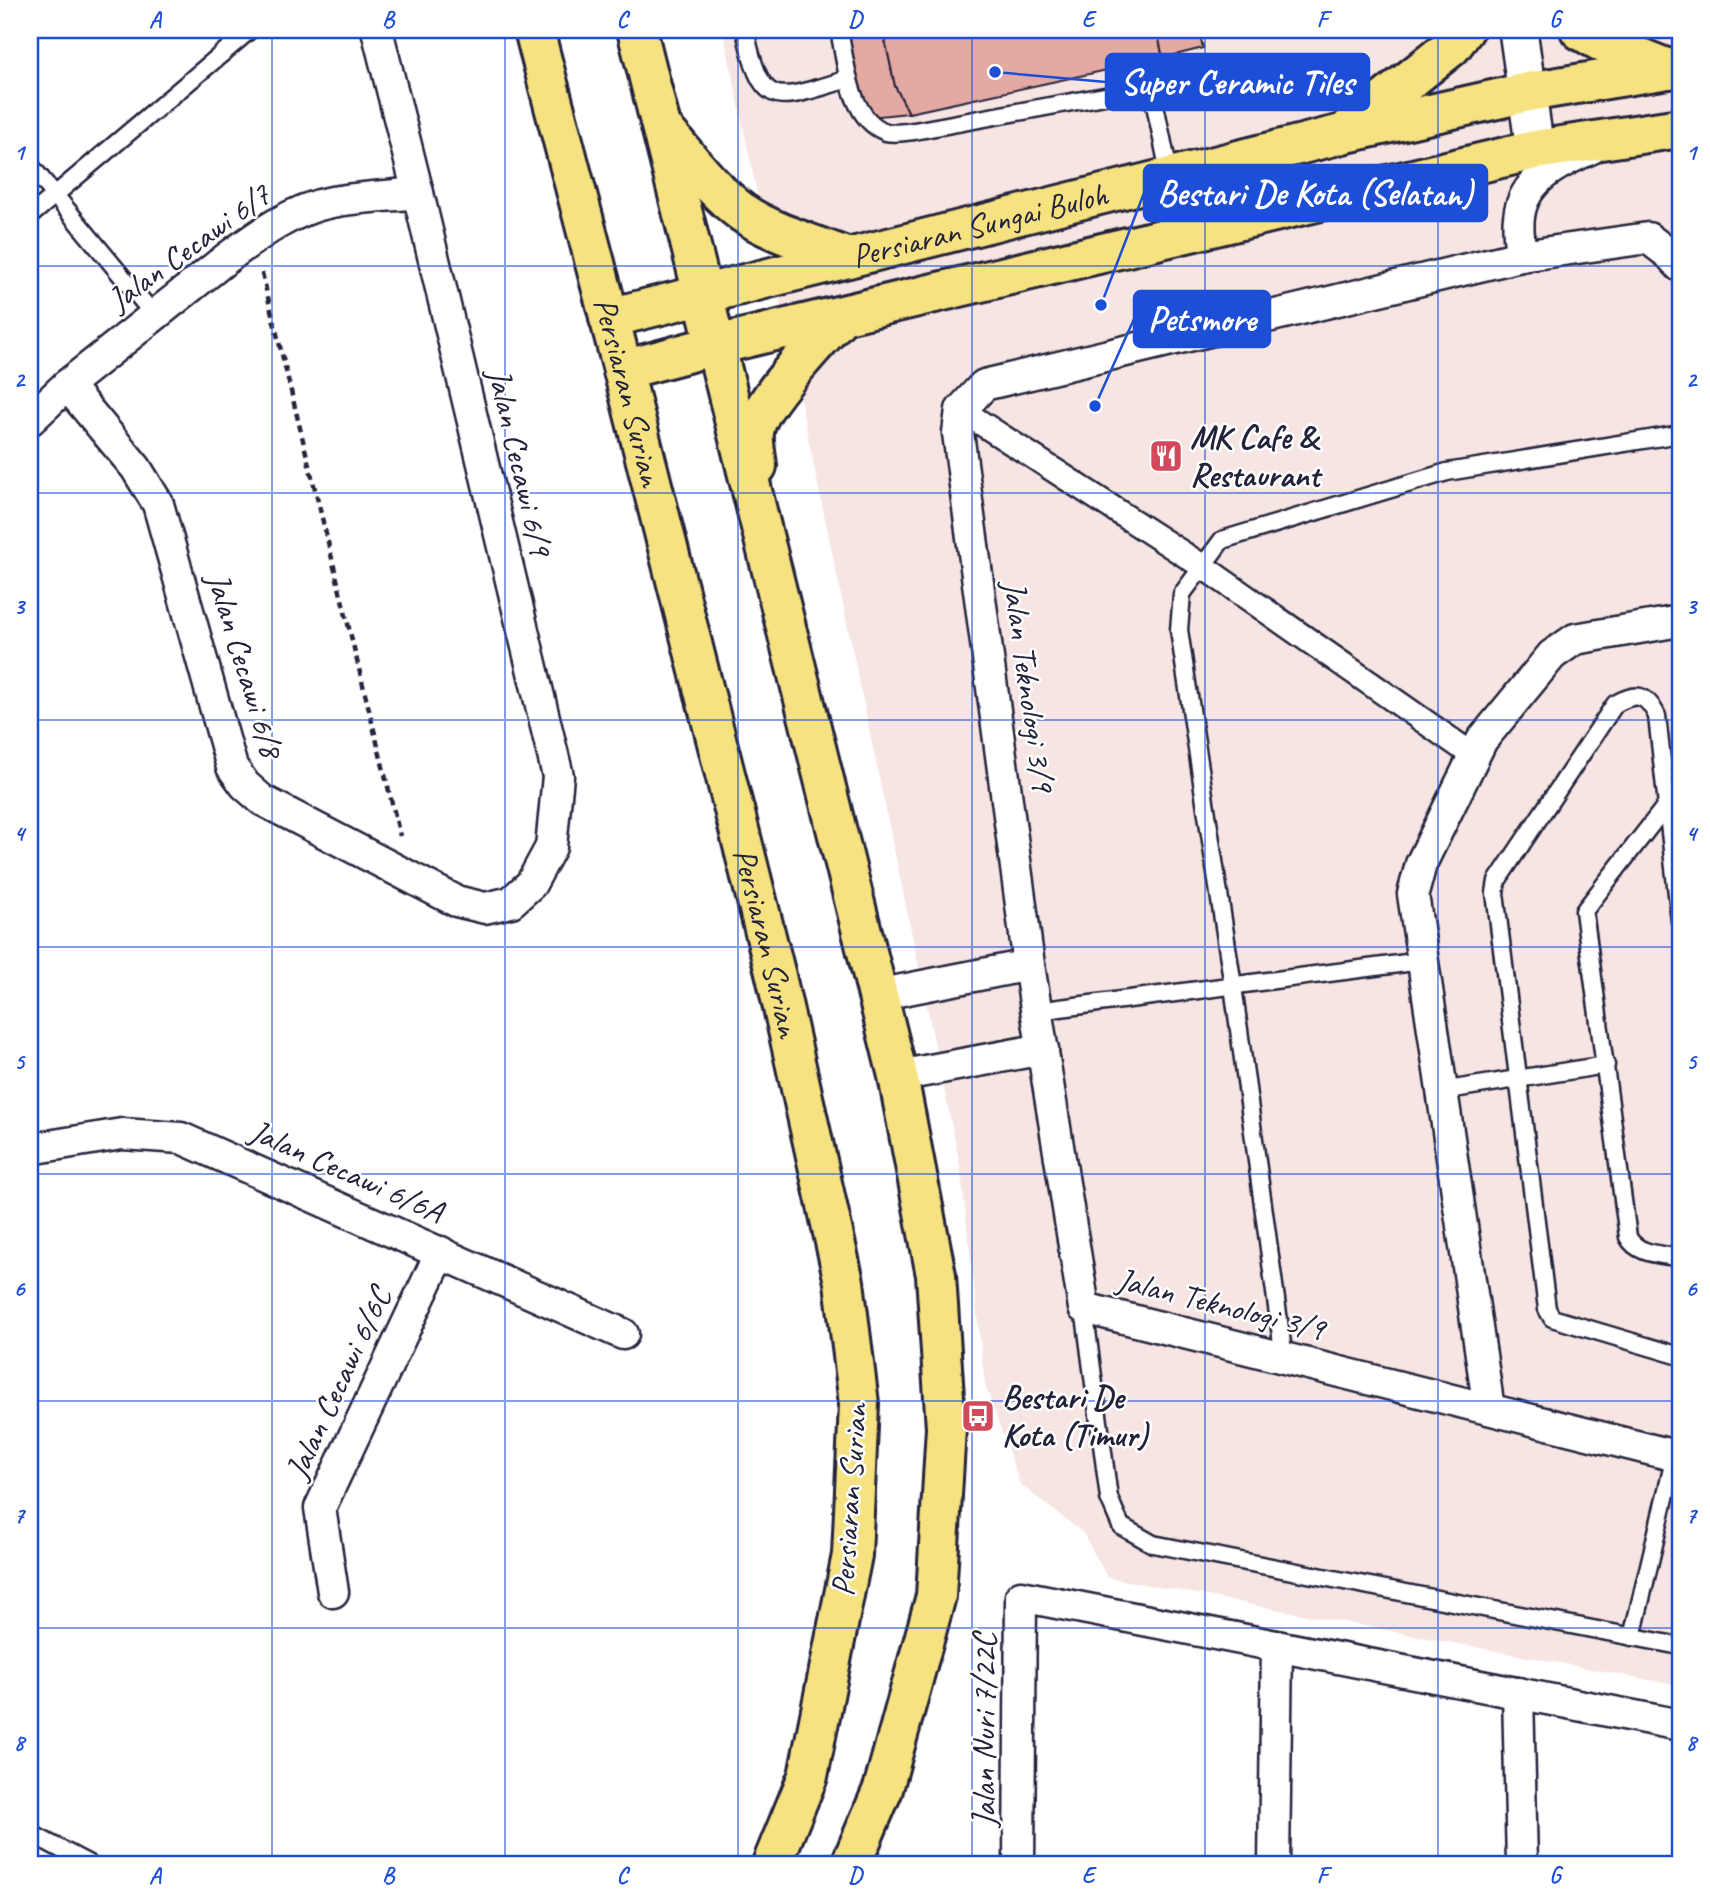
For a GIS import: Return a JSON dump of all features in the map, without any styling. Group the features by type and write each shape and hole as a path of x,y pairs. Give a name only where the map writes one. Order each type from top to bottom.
{"main road":[{"name":"Persiaran Surian","path":"534,30 776,976 844,1282 859,1404 849,1568 808,1776 772,1864"},
{"path":"637,30 898,1076 936,1275 946,1428 936,1596 883,1789 850,1864"},
{"path":"1342,134 1451,47 1464,30"},
{"path":"1580,30 1605,44 1674,68"},
{"name":"Persiaran Sungai Buloh","path":"609,318 1342,134 1528,92 1674,68"},
{"path":"661,126 715,187 741,211 756,221 848,258"},
{"name":"Persiaran Sungai Buloh","path":"623,370 716,345 1535,150 1680,128"},
{"path":"768,556 753,432 789,374 841,316"}],"street":[{"name":"Jalan Cecawi 6/9","path":"377,30 558,776 551,847 531,884 511,902"},
{"path":"1518,30 1535,150"},
{"path":"1521,256 1518,218 1523,197 1536,179 1571,157 1615,137"},
{"name":"Jalan Cecawi 6/7","path":"30,420 67,385 154,315 254,239 292,215 330,202 418,193"},
{"path":"1474,756 1202,566 961,410 984,385 1521,256 1648,239 1680,266"},
{"name":"Jalan Cecawi 6/8","path":"67,385 136,468 158,504 232,767 245,785 262,800 456,901 485,908 511,902"},
{"name":"Jalan Teknologi 3/9","path":"961,410 957,433 1029,965 1084,1308 1678,1456"},
{"path":"1489,1409 1413,894 1421,864 1482,740 1552,655 1575,639 1680,621"},
{"path":"877,995 1029,965"},
{"path":"898,1076 1042,1049"},
{"name":"Jalan Cecawi 6/6A","path":"30,1149 122,1134 181,1138 623,1334"},
{"name":"Jalan Cecawi 6/6C","path":"332,1592 320,1508 441,1252"},
{"name":"Jalan Nuri 7/22C","path":"1019,1864 1021,1596 1277,1646"},
{"path":"1274,1864 1277,1646 1680,1725"},
{"path":"1518,1693 1522,1864"}],"lane":[{"path":"30,216 250,30"},
{"path":"745,30 753,66 760,82 770,92 782,96 796,94 849,79"},
{"path":"839,30 849,79 857,101 870,123 888,133 914,131 1132,91 1145,94 1155,105 1170,177"},
{"path":"30,165 154,315"},
{"path":"1284,1358 1233,986 1179,630 1182,594 1222,540 1447,472 1680,434"},
{"path":"1680,920 1657,716 1651,705 1641,696 1630,696 1615,704 1497,881 1495,893 1547,1309 1552,1318 1680,1356"},
{"path":"1667,804 1584,911 1628,1237 1632,1246 1640,1250 1680,1258"},
{"path":"1037,1011 1422,961"},
{"path":"1441,1091 1606,1065"},
{"path":"1084,1308 1108,1498 1121,1526 1153,1544 1680,1646"},
{"path":"1632,1637 1678,1456"},
{"path":"30,1833 89,1864"}],"path":[{"path":"254,239 410,877"}],"shaded area":[{"path":"723,30 1680,30 1680,1686 1107,1577 1083,1533 1020,1484 985,1385 960,1165"}],"building":[{"path":"844,30 883,30 895,86 909,113 860,118"},
{"path":"883,30 1157,30 1163,58 909,113 895,86"},
{"path":"1157,30 1199,30 1203,48 1163,58"}],"place":[{"name":"Super Ceramic Tiles","path":"995,72"},
{"name":"Bestari De Kota (Selatan)","path":"1101,305"},
{"name":"Petsmore","path":"1095,406"},
{"name":"MK Cafe & Restaurant","path":"1166,456"},
{"name":"Bestari De Kota (Timur)","path":"978,1416"}]}
